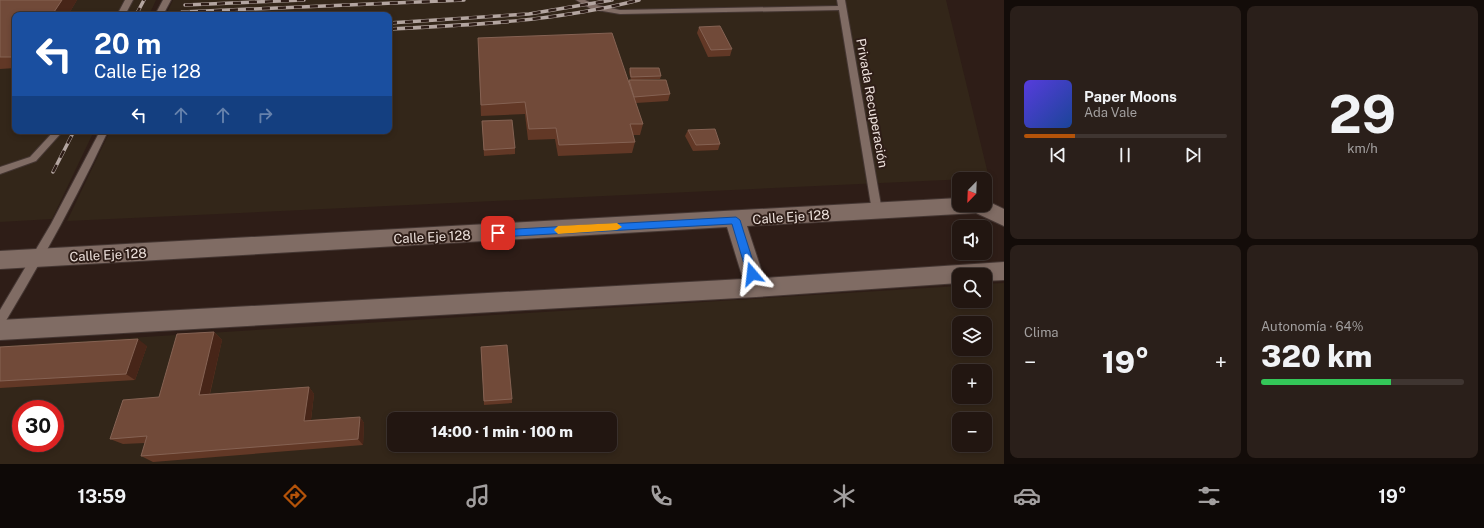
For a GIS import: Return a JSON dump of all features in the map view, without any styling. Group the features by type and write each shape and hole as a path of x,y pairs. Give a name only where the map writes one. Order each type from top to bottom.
{"street":[{"name":"Calle Eje 128","path":"0,260 736,220 978,205 1004,218"},
{"path":"736,220 756,288"},
{"path":"0,330 756,288 1004,271"}],"lane":[{"path":"123,12 129,0"},
{"path":"161,12 167,0"},
{"path":"580,0 594,7 620,12 842,4"},
{"name":"Privada Recuperación","path":"842,4 877,211"},
{"path":"0,171 33,159 56,134"},
{"path":"0,320 38,259 76,191 103,134"}],"shaded area":[{"path":"0,0 156,0 150,12 12,12 12,134 93,134 52,219 0,222"},
{"path":"173,0 946,0 988,172 952,172 952,180 67,221 109,134 392,134 392,12 167,12"},
{"path":"1004,283 1004,464 0,464 0,346 952,286 952,308 992,308 992,284"}],"building":[{"path":"0,0 62,0 54,12 12,12 12,57 0,57"},
{"path":"720,26 732,49 711,50 699,27"},
{"path":"612,33 643,124 630,124 635,142 559,145 556,128 529,129 525,102 481,105 478,38"},
{"path":"630,68 659,68 661,76 631,77"},
{"path":"629,80 666,80 670,94 634,97"},
{"path":"512,120 515,148 484,150 482,121"},
{"path":"715,129 720,144 696,145 688,130"},
{"path":"214,332 199,395 309,387 304,421 360,417 358,439 141,456 147,436 110,439 123,400 159,397 177,334"},
{"path":"138,339 126,374 0,381 0,347"},
{"path":"507,345 512,399 484,401 481,347"}],"railway":[{"path":"138,12 144,0"},
{"path":"185,5 304,0"},
{"path":"182,12 464,0"},
{"path":"392,23 529,14 612,0"},
{"path":"392,29 515,21 577,13 639,0"},
{"path":"53,172 72,134"}],"slow traffic":[{"path":"558,230 617,227"}],"route":[{"path":"498,233 736,220 752,274"}]}
